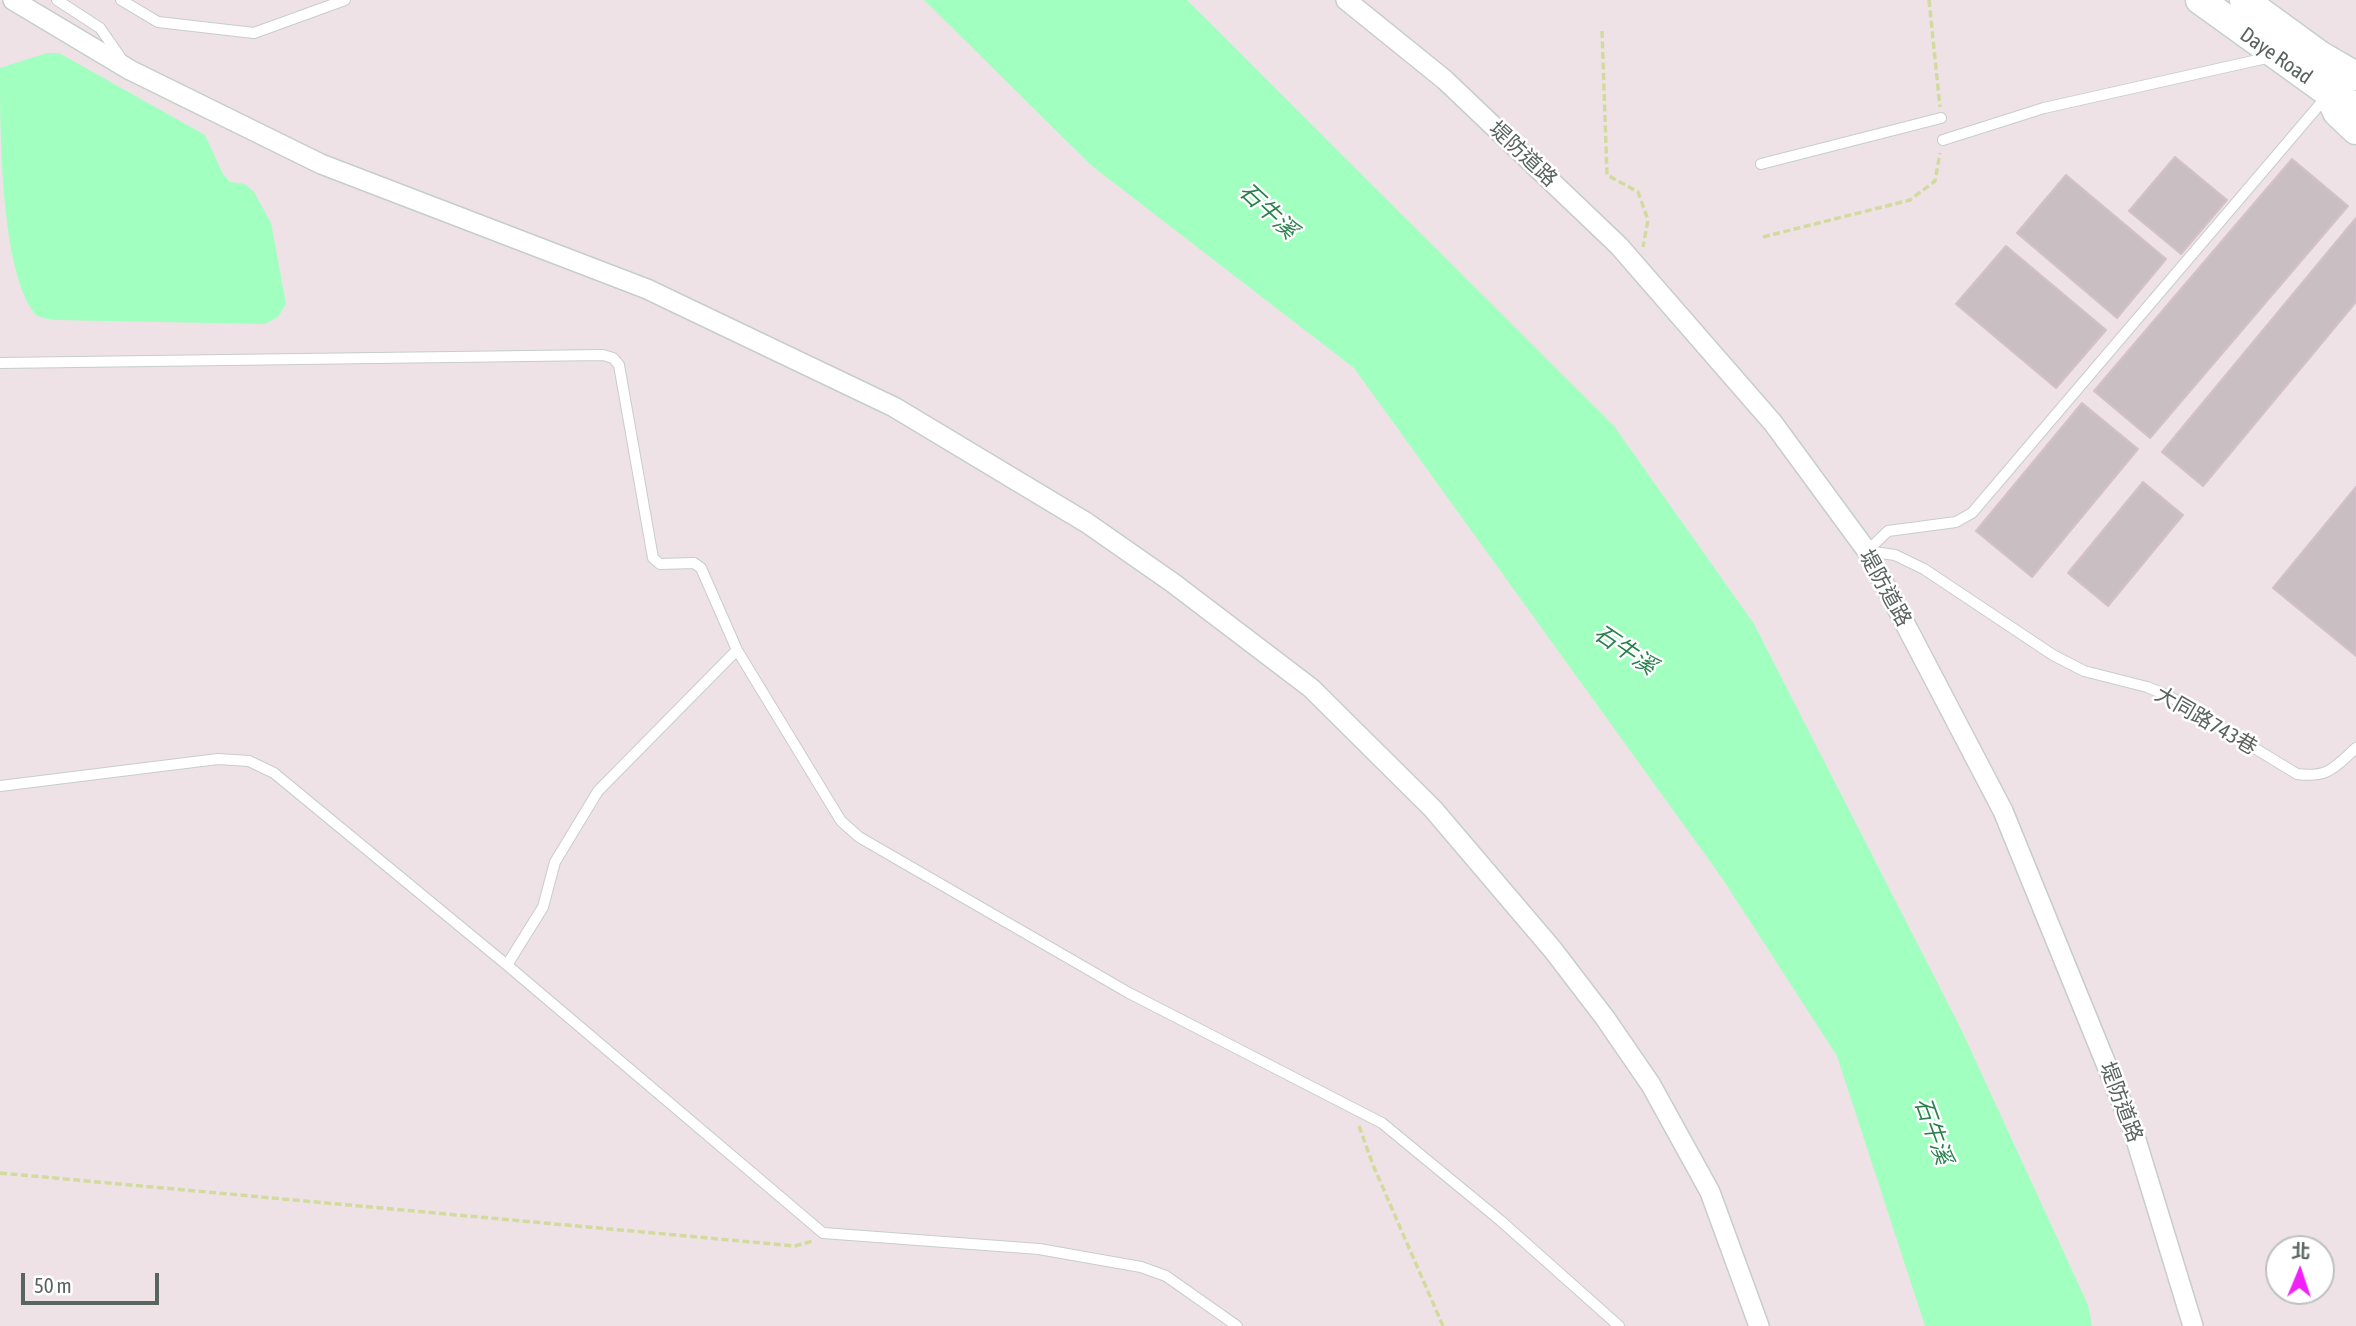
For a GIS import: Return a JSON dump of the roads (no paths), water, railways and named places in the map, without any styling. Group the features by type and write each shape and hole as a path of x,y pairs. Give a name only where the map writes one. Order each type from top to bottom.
{"main road":[{"name":"Daye Road","path":"2200,0 2329,93 2356,107"},
{"name":"Daye Road","path":"2244,0 2321,56 2356,76"},
{"path":"2329,93 2337,112 2356,130"}],"street":[{"path":"13,0 130,70 321,164 647,289 894,407 1087,523 1205,607 1311,688 1433,809 1561,960 1651,1085 1703,1180 1759,1326"},
{"name":"堤防道路","path":"1346,0 1445,80 1603,229 1640,268 1773,423 1867,551 2003,811 2133,1130 2193,1326"}],"lane":[{"path":"57,0 100,28 130,70"},
{"path":"121,0 158,22 254,33 345,0"},
{"path":"1943,140 2044,108 2276,56"},
{"path":"1867,551 1888,531 1956,522 1972,513 2329,93"},
{"path":"1761,164 1941,118"},
{"path":"0,363 603,355 613,358 619,365 653,558 660,564 694,563 701,568 737,650 842,821 859,837 1129,993 1382,1123 1501,1221 1619,1326"},
{"name":"大同路743巷","path":"1867,551 1895,555 1924,569 2053,655 2084,671 2169,695 2297,774 2315,777 2332,769 2356,748"},
{"path":"506,965 543,908 555,862 598,791 737,650"},
{"path":"0,786 218,759 249,761 274,773 823,1233 1039,1249 1141,1267 1166,1276 1237,1326"}],"water":[{"name":"石牛溪","path":"924,0 1187,0 1614,426 1754,624 1961,1029 2088,1305 2092,1326 1925,1326 1837,1056 1722,878 1354,368 1092,166"},
{"path":"47,53 59,53 205,135 223,174 230,182 245,184 254,192 271,223 286,304 278,317 265,324 55,320 35,314 23,293 9,233 2,161 0,68"}]}
